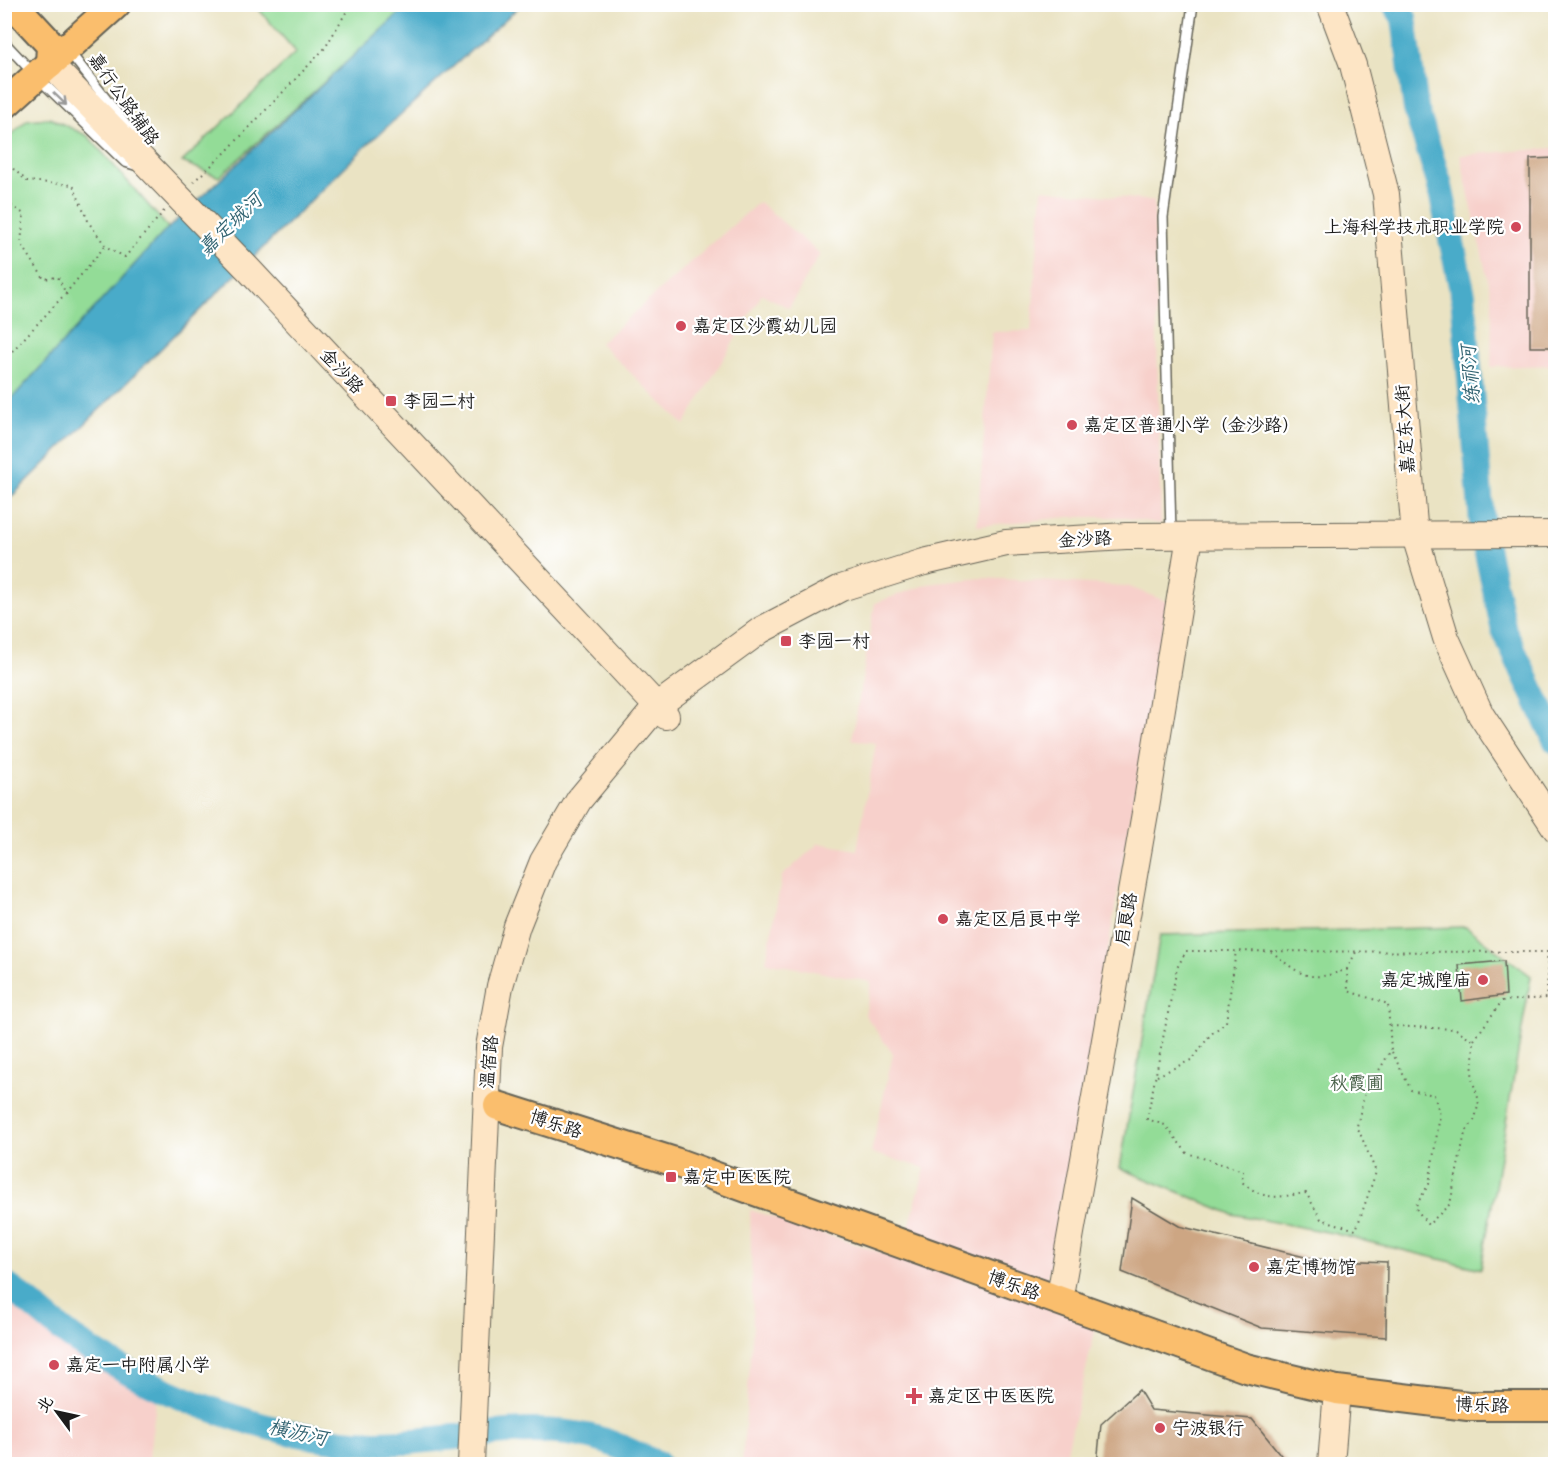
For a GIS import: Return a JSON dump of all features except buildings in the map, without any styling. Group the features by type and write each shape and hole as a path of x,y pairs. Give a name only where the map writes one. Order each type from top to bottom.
{"main road":[{"path":"13,4 47,56"},
{"path":"4,105 95,4"},
{"path":"4,87 116,4"},
{"path":"4,20 47,56"},
{"name":"博乐路","path":"492,1104 675,1162 1246,1368 1344,1391 1468,1406 1556,1406"}],"street":[{"name":"嘉定东大街","path":"1329,4 1353,65 1386,194 1417,542 1446,638 1481,715 1556,829"},
{"name":"金沙路","path":"47,56 661,711 761,630 841,588 924,562 1006,543 1126,536 1417,542 1485,535 1556,534"},
{"name":"启良路","path":"1059,1301 1145,813 1183,538"},
{"path":"1417,542 1556,547"},
{"path":"477,1461 492,1104 513,992 530,933 549,882 575,829 661,711"},
{"path":"1331,1464 1344,1391"},
{"path":"1344,1391 1345,1464"}],"lane":[{"path":"1183,538 1163,217 1193,4"},
{"path":"4,42 47,56"}],"path":[{"path":"4,161 27,181 73,185 89,223 105,246"},
{"path":"4,178 7,202 24,214 21,243 44,279 58,277 68,298"},
{"path":"1356,952 1347,969 1348,991 1388,1004 1391,1050 1411,1090 1434,1095 1440,1115 1429,1184 1415,1208 1428,1225 1450,1204 1465,1133 1475,1119 1479,1101 1472,1079 1474,1041 1502,1001 1546,998 1547,952 1186,951 1177,968 1147,1119 1165,1125 1187,1153 1243,1171 1242,1182 1257,1194 1275,1197 1306,1193 1321,1219 1356,1230 1376,1172 1357,1126 1364,1096 1391,1050"},
{"path":"1156,1077 1193,1059 1210,1035 1226,1022 1236,951"},
{"path":"1271,951 1298,974 1328,976 1347,969"},
{"path":"1548,976 1556,977"},
{"path":"1390,1026 1456,1029 1474,1041"}],"shaded area":[{"name":"上海科学技术职业学院","path":"1555,148 1555,365 1491,367 1492,299 1460,155"},
{"name":"嘉定区普通小学（金沙路）","path":"1042,189 1154,201 1161,524 1120,517 1069,517 977,526 992,332 1031,331"},
{"name":"嘉定区沙霞幼儿园","path":"759,202 820,254 789,308 762,294 684,425 600,343"},
{"name":"嘉定区启良中学","path":"981,578 1127,586 1168,602 1068,1181 1047,1282 908,1231 925,1168 871,1153 893,1054 865,1015 871,982 766,962 782,876 819,843 857,850 876,743 852,740 875,603 928,584"},
{"name":"嘉定区中医医院","path":"750,1210 1097,1322 1064,1464 742,1464 753,1327"},
{"name":"嘉定一中附属小学","path":"4,1300 50,1335 157,1395 148,1464 5,1464"}],"green space":[{"path":"255,5 410,5 219,177 182,162 296,52"},
{"path":"50,118 88,136 171,231 5,413 5,141 27,120"},
{"name":"秋霞圃","path":"1466,927 1531,976 1481,1269 1332,1233 1232,1214 1120,1168 1160,935"}],"water":[{"name":"嘉定城河","path":"408,5 521,5 367,145 5,503 4,407 165,231"}],"waterway":[{"name":"练祁河","path":"1395,4 1404,18 1416,109 1439,182 1463,295 1483,534 1504,631 1556,741"},
{"name":"横沥河","path":"4,1284 72,1338 134,1375 201,1405 271,1428 306,1436 373,1443 529,1431 560,1432 600,1439 658,1464"}],"place":[{"name":"上海科学技术职业学院","path":"1516,227"},
{"name":"嘉定区沙霞幼儿园","path":"681,326"},
{"name":"李园二村","path":"391,401"},
{"name":"嘉定区普通小学（金沙路）","path":"1072,425"},
{"name":"李园一村","path":"786,641"},
{"name":"嘉定区启良中学","path":"943,919"},
{"name":"嘉定城隍庙","path":"1483,980"},
{"name":"嘉定中医医院","path":"671,1177"},
{"name":"嘉定博物馆","path":"1254,1267"},
{"name":"嘉定一中附属小学","path":"54,1365"},
{"name":"嘉定区中医医院","path":"914,1396"},
{"name":"宁波银行","path":"1160,1428"}]}
